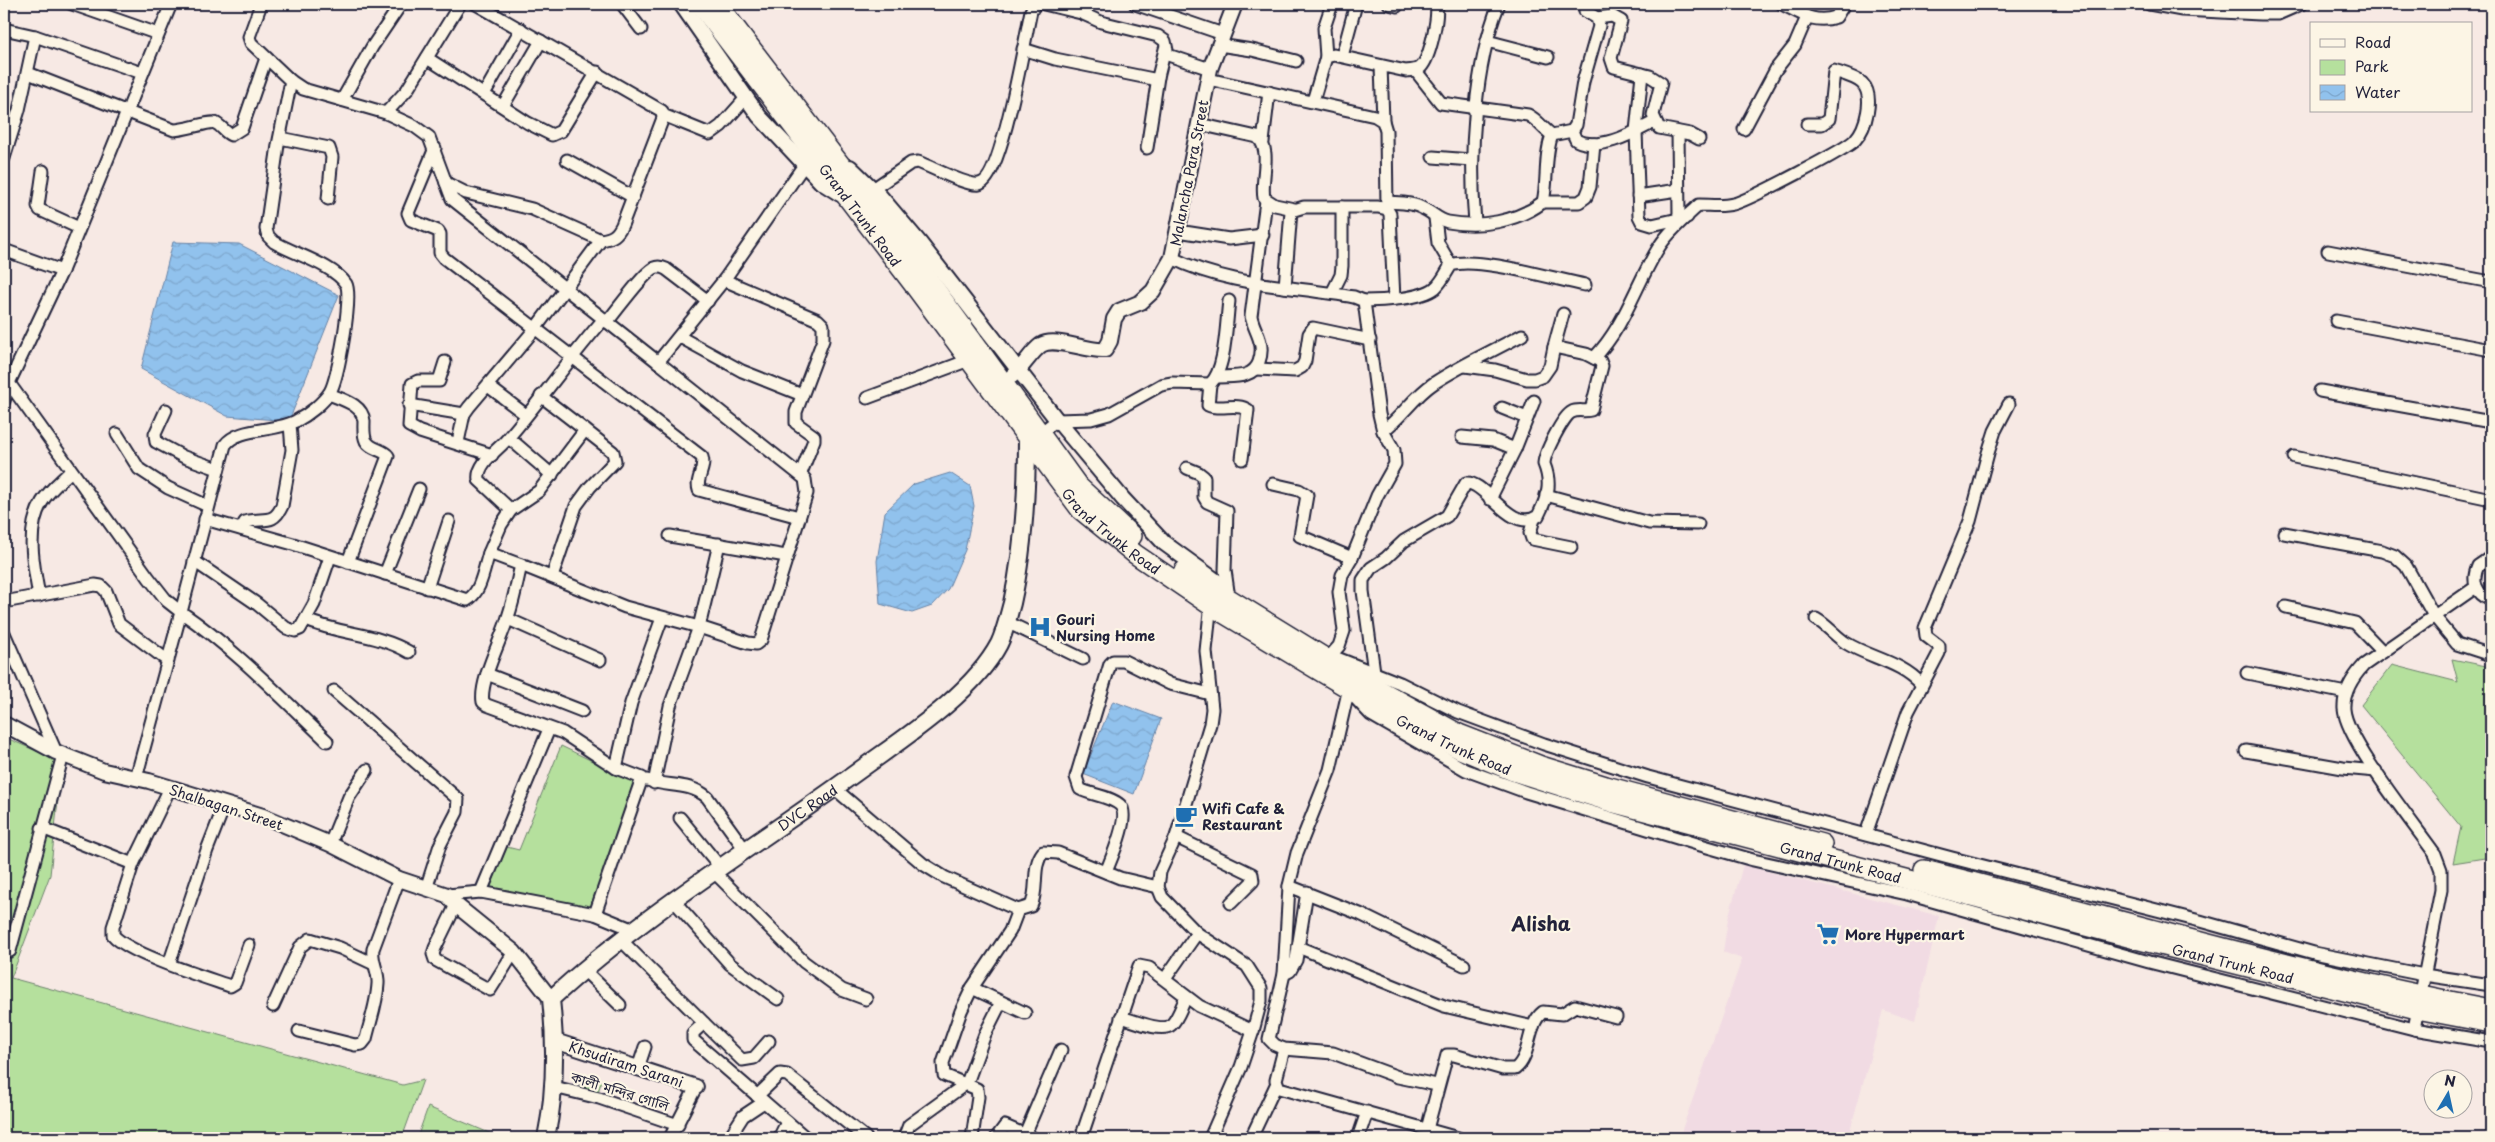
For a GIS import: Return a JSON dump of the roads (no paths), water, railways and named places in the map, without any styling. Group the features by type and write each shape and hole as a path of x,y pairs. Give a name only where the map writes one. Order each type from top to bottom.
{"highway":[{"name":"Grand Trunk Road","path":"700,4 969,360 997,387"},
{"name":"Grand Trunk Road","path":"717,4 922,270 997,387 1033,436 1070,496 1099,526 1136,554 1243,608 1412,710 1459,734 1541,766 1606,786 2419,1002 2491,1023"},
{"name":"Grand Trunk Road","path":"1218,595 1344,687 1405,722 1460,749 1512,771 1611,802 2132,938 2419,1002 2491,1008"}],"main road":[{"name":"DVC Road","path":"551,999 583,969 674,901 917,729 962,690 985,666 999,644 1007,622 1017,582 1033,436"},
{"path":"549,1138 554,1087 555,1041 551,999"}],"street":[{"path":"72,4 158,34"},
{"path":"4,401 9,383 62,271 171,4"},
{"path":"261,4 249,37 251,43 291,81 303,88 386,113 414,126 429,137 435,148 452,199 801,473 807,486 762,640 756,644 625,607 489,554"},
{"path":"342,100 372,47 400,4"},
{"path":"386,113 407,90 460,4"},
{"path":"476,4 597,72 662,111 663,115 710,134 721,126 746,98"},
{"path":"622,4 641,29"},
{"path":"680,4 746,98 821,182 847,198"},
{"path":"873,189 911,163 918,162 967,182 978,184 985,182 998,159 1005,138 1032,6 1035,4"},
{"path":"1044,4 1081,13 1100,22 1158,36 1165,41 1147,148"},
{"path":"1135,4 1168,9 1221,39 1252,50 1296,61"},
{"name":"Malancha Para Street","path":"997,387 1019,371 1041,345 1053,342 1095,351 1106,350 1110,341 1114,320 1119,311 1141,302 1153,291 1172,258 1209,74 1235,4"},
{"path":"1313,101 1326,57 1324,28 1332,4"},
{"path":"1342,56 1356,4"},
{"path":"1326,57 1342,56 1381,66 1415,70 1422,66 1436,26 1436,4"},
{"path":"1474,223 1471,160 1487,41 1499,4"},
{"path":"1586,4 1585,11 1597,18 1612,16 1621,21 1610,63 1614,67 1658,79 1661,83 1653,109 1654,122 1658,128 1690,134 1699,139"},
{"path":"1782,4 1807,17 1823,21 1836,17 1844,4"},
{"path":"2149,4 2172,6 2200,12 2278,14 2300,4"},
{"path":"1744,129 1776,69 1795,45 1807,17"},
{"path":"1415,70 1441,103 1528,115 1535,118 1545,131 1552,136 1572,131 1576,125 1585,74 1598,26 1597,18"},
{"path":"4,29 36,36 142,73"},
{"path":"484,94 521,29"},
{"path":"4,158 10,144 36,36"},
{"path":"503,106 541,41"},
{"path":"1487,41 1548,57"},
{"path":"1023,49 1070,62 1153,79 1158,77"},
{"path":"1165,49 1168,55 1209,74 1269,92 1376,116 1384,121"},
{"path":"28,73 174,130 190,129 210,122 220,126 224,132 231,135 242,128 266,58"},
{"path":"427,58 528,123 552,135 556,135 561,131 597,72"},
{"path":"1381,66 1386,131 1387,205 1390,214 1394,299"},
{"path":"1594,358 1615,333 1660,245 1683,217 1699,204 1723,206 1745,200 1855,141 1866,118 1868,93 1864,85 1857,79 1834,71 1829,119 1822,124 1808,124"},
{"path":"1642,74 1636,131 1639,216 1642,222 1652,225 1683,217"},
{"path":"136,778 182,612 225,445 229,439 290,424 312,409 329,394 337,376 349,292 340,278 284,248 268,236 266,218 291,81"},
{"path":"1257,369 1261,356 1261,343 1253,328 1251,316 1264,235 1266,201 1263,194 1265,150 1263,142 1269,92"},
{"path":"458,442 464,414 535,329 601,240 617,235 663,115"},
{"path":"1572,131 1576,140 1584,144 1594,144 1617,139 1654,122"},
{"path":"1199,124 1257,137 1263,142"},
{"path":"1678,132 1678,190 1683,217"},
{"path":"1543,202 1552,136"},
{"path":"280,138 329,148 332,157 328,199"},
{"path":"1266,201 1294,209 1415,205 1425,209 1436,218 1448,222 1490,224 1534,209 1543,202 1579,202 1586,197 1590,187 1594,144"},
{"path":"435,148 409,208 408,218 438,231 440,234 440,253 444,258 702,457 703,467 698,482 699,490 799,517"},
{"path":"832,153 856,172 873,189 919,242 1057,420 1156,536 1218,595"},
{"path":"1432,158 1471,160"},
{"path":"567,160 633,197"},
{"path":"658,362 724,280 804,164"},
{"path":"43,171 38,206 40,210 79,228"},
{"path":"446,182 466,193 532,209 601,240"},
{"path":"1638,196 1678,190"},
{"path":"1332,293 1341,275 1342,207"},
{"path":"1286,287 1290,216 1294,209"},
{"path":"1436,218 1438,243 1451,265"},
{"path":"1178,231 1229,238 1264,235"},
{"path":"4,250 62,271"},
{"path":"2328,251 2491,282"},
{"path":"1172,258 1187,265 1256,283 1332,293 1364,301 1394,299 1434,289 1441,282 1451,265 1459,262 1483,264 1585,285"},
{"path":"511,510 479,480 480,470 509,438 570,357 655,268 666,269 708,301"},
{"path":"724,280 818,320 823,325 823,340 796,412 796,423 810,434 814,440 801,473"},
{"path":"1229,300 1208,405 1216,407 1241,406 1248,410 1242,459"},
{"path":"1330,655 1343,639 1344,631 1339,583 1352,558 1368,516 1395,464 1394,450 1384,431 1379,414 1364,301"},
{"path":"1465,366 1495,370 1527,379 1543,376 1550,366 1563,314"},
{"path":"2336,321 2491,350"},
{"path":"1033,436 1057,420 1091,419 1109,414 1161,385 1214,381 1248,375 1257,369 1295,371 1302,367 1305,362 1309,334 1313,328 1370,340"},
{"path":"1384,431 1398,420 1418,395 1434,383 1522,335"},
{"path":"680,337 742,371 802,395"},
{"path":"1554,347 1594,358 1600,361 1602,366 1591,410 1586,412 1575,411 1566,416 1544,458 1550,478 1541,510 1534,519 1530,533 1532,539 1571,547"},
{"path":"867,398 969,360"},
{"path":"445,362 439,382 418,381 412,384 408,421 412,429 458,442 492,455"},
{"path":"9,383 167,601 208,630 240,657 327,741"},
{"path":"488,386 526,415"},
{"path":"2320,391 2491,422"},
{"path":"329,394 358,407 362,413 366,441 369,446 384,452 388,456 348,562"},
{"path":"540,396 613,452 615,462 590,487 576,506 552,577"},
{"path":"1490,499 1515,449 1534,401"},
{"path":"1866,834 1905,721 1921,684 1940,650 1939,646 1926,636 1925,628 1970,521 1995,431 2009,404"},
{"path":"410,405 464,414"},
{"path":"1502,408 1527,418"},
{"path":"166,410 155,434 156,442 184,457 218,469"},
{"path":"241,529 245,522 271,520 278,515 282,506 292,450 290,424"},
{"path":"205,519 467,600 473,597 502,524 511,510 539,490 585,430"},
{"path":"117,434 139,469 168,488 208,506"},
{"path":"1462,437 1493,440 1515,449"},
{"path":"509,438 552,474"},
{"path":"2294,457 2491,499"},
{"path":"1187,468 1204,477 1204,497 1207,502 1227,512 1225,570 1206,651 1212,709 1210,724 1176,837 1160,872 1158,887 1170,906 1197,933 1247,966 1256,976 1261,988 1262,1001 1241,1067 1210,1138"},
{"path":"39,596 32,560 34,524 41,502 71,471"},
{"path":"1273,484 1299,490 1307,496 1300,536 1352,558"},
{"path":"1374,672 1363,591 1365,574 1404,541 1447,516 1466,484 1475,484 1490,499 1515,516 1534,519"},
{"path":"385,574 419,489"},
{"path":"1546,495 1649,523 1698,524"},
{"path":"427,588 449,521"},
{"path":"2284,533 2382,551 2395,556 2406,566 2434,616 2457,644 2491,655"},
{"path":"670,536 786,556"},
{"path":"654,782 670,706 699,627 719,544"},
{"path":"194,561 257,604 286,628 295,631 300,629 306,620 323,581 330,557"},
{"path":"2491,557 2478,566 2475,572 2476,587 2480,593 2491,600"},
{"path":"521,565 508,619 487,674 482,702 563,733 616,768 654,782 688,786 698,790 707,797 746,851"},
{"path":"4,602 96,585 101,586 106,591 119,624 168,661"},
{"path":"2414,1029 2441,890 2441,870 2435,854 2376,771 2347,723 2344,708 2346,692 2353,676 2383,652 2476,587"},
{"path":"2286,607 2355,623 2383,652"},
{"path":"616,768 631,703 662,618"},
{"path":"508,619 600,660"},
{"path":"1816,619 1826,625 1844,642 1906,671 1921,684"},
{"path":"306,620 336,632 394,643 409,652"},
{"path":"1007,622 1083,660"},
{"path":"4,633 59,753 42,828 10,951"},
{"path":"1303,645 1374,672 1458,712 1544,744 1648,777 2192,918 2314,953 2424,975 2491,985"},
{"path":"1106,872 1121,830 1123,811 1118,804 1080,789 1076,777 1110,664 1113,661 1124,661 1170,684 1194,692 1210,694"},
{"path":"2247,673 2346,692"},
{"path":"487,674 582,712"},
{"path":"1344,687 1330,770 1297,853 1289,886 1284,974 1269,1039 1275,1045 1284,1049 1333,1053 1398,1077 1437,1086"},
{"path":"1344,687 1372,715 1432,752 1466,770 1526,792 1753,860 1907,894 2150,962 2414,1029 2491,1042"},
{"path":"334,690 458,799 457,812 440,845 426,889"},
{"name":"Shalbagan Street","path":"4,724 59,753 104,771 136,778 263,816 330,844 399,879 451,900"},
{"path":"481,892 549,729"},
{"path":"2246,751 2343,768 2376,771"},
{"path":"330,844 349,797 367,770"},
{"path":"595,914 642,778"},
{"path":"170,788 133,864 113,927 113,935 128,946 169,964 233,986 249,945"},
{"path":"834,788 923,864 944,877 1018,910 1031,906 1034,900 1036,866 1038,857 1043,852 1058,853 1106,872 1158,887"},
{"path":"169,964 207,850 225,804"},
{"path":"680,818 718,871 817,973 842,990 866,999"},
{"path":"42,828 133,864"},
{"path":"1176,837 1252,874 1253,881 1231,903"},
{"path":"300,1031 355,1044 362,1044 366,1040 376,997 378,973 374,964 373,949 399,879"},
{"path":"1289,886 1360,914 1464,965"},
{"path":"451,900 481,892 595,914 628,935 704,1023 742,1060 754,1058 768,1041"},
{"path":"1284,974 1294,967 1307,892"},
{"path":"451,900 514,952 551,999"},
{"path":"451,900 434,948 435,960 490,990 514,952"},
{"path":"674,901 730,964 778,999"},
{"path":"972,1138 979,1093 977,1089 966,1083 944,1075 942,1068 961,1011 972,988 1003,944 1018,910"},
{"path":"1165,979 1197,933"},
{"path":"273,1006 300,947 310,939 340,948 374,964"},
{"path":"1298,947 1444,1006 1534,1027"},
{"path":"1081,1138 1139,966 1149,968 1199,1006 1253,1031"},
{"path":"583,969 620,1005"},
{"path":"972,988 1025,1013"},
{"path":"1121,1017 1157,1028 1166,1028 1172,1024 1186,997"},
{"path":"904,1138 909,1125 966,1083 985,1034 1001,1002"},
{"path":"1427,1130 1445,1058 1450,1054 1503,1069 1515,1069 1521,1063 1534,1027 1543,1012 1562,1014 1575,1006 1616,1017"},
{"path":"704,1023 693,1034 693,1040 806,1138"},
{"name":"Khsudiram Sarani","path":"555,1041 696,1087"},
{"path":"638,1068 645,1047"},
{"path":"1251,1138 1276,1085 1284,1049"},
{"path":"996,1138 1005,1126 1029,1136 1061,1050"},
{"path":"729,1138 743,1116 761,1099 780,1074 787,1075 866,1138"},
{"path":"1276,1085 1286,1091 1367,1112 1427,1130 1438,1136 1458,1138"},
{"name":"কালী মন্দির গোলি","path":"554,1087 596,1098 678,1125"},
{"path":"670,1138 696,1087"},
{"path":"1358,1138 1367,1112"},
{"path":"779,1138 787,1122"}],"water":[{"path":"173,242 239,244 339,295 289,421 227,416 141,369"},
{"path":"950,473 970,486 974,506 965,550 948,589 932,606 912,613 880,604 877,561 885,512 914,484"},
{"path":"1113,701 1161,719 1134,794 1083,774"}],"place":[{"name":"Gouri Nursing Home","path":"1040,627"},
{"name":"Wifi Cafe & Restaurant","path":"1186,816"},
{"name":"More Hypermart","path":"1828,934"}],"district":[{"name":"Alisha","path":"1541,923"}]}
